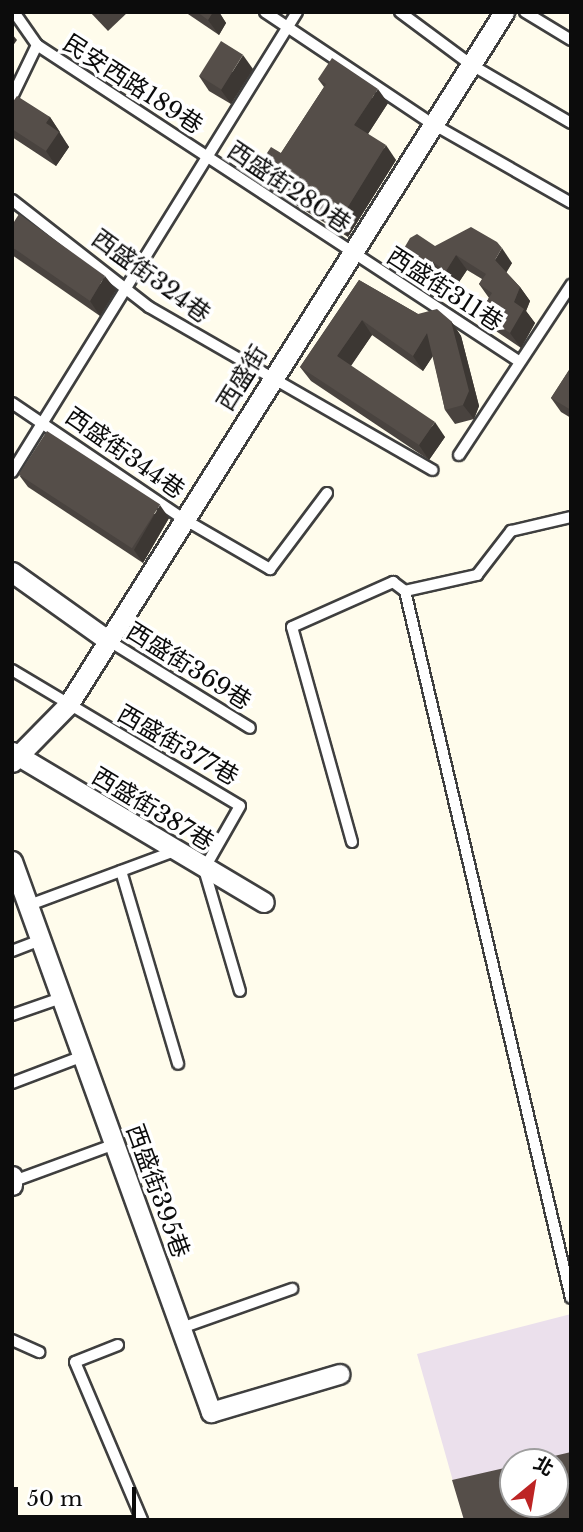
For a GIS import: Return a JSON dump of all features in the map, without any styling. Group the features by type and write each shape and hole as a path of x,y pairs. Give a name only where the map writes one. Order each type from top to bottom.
{"street":[{"name":"西盛街","path":"14,757 68,705 182,518 504,12"},
{"path":"12,572 106,639"},
{"name":"西盛街387巷","path":"14,757 172,852 264,902"},
{"name":"西盛街395巷","path":"12,861 32,904 211,1412 340,1374"}],"lane":[{"name":"民安西路189巷","path":"14,12 37,45 205,156"},
{"path":"265,12 431,123 571,203"},
{"path":"12,472 205,156 297,12"},
{"path":"400,12 470,64 571,123"},
{"path":"525,12 571,40"},
{"path":"12,97 37,45"},
{"name":"西盛街280巷","path":"205,156 350,253"},
{"name":"西盛街324巷","path":"12,200 128,286 149,307 269,380 432,470"},
{"name":"西盛街311巷","path":"350,253 517,360"},
{"path":"459,455 517,360 571,285"},
{"name":"西盛街344巷","path":"12,403 182,518 270,569 327,493"},
{"path":"405,591 477,575 511,531 571,517"},
{"path":"352,842 292,627 393,582 405,591 571,1298"},
{"name":"西盛街369巷","path":"106,639 250,728"},
{"path":"12,670 68,705"},
{"name":"西盛街377巷","path":"68,705 240,806 204,869"},
{"path":"32,904 172,852"},
{"path":"204,869 240,991"},
{"path":"121,871 178,1064"},
{"path":"12,951 44,939"},
{"path":"12,1015 64,997"},
{"path":"12,1083 85,1055"},
{"path":"13,1181 115,1144"},
{"path":"181,1328 292,1289"},
{"path":"12,1340 39,1352"},
{"path":"118,1345 75,1362 142,1520"}],"shaded area":[{"path":"571,1314 571,1520 464,1520 417,1354"}],"building":[{"path":"197,12 213,12 208,20"},
{"path":"221,41 243,55 221,90 199,76"},
{"path":"332,58 378,89 354,125 386,145 338,223 255,171 271,147 281,153 326,84 318,79"},
{"path":"17,96 50,117 46,123 59,132 46,151 12,129 12,103"},
{"path":"19,214 105,276 90,301 12,247 12,225"},
{"path":"471,227 497,242 502,248 495,260 520,287 514,302 524,309 510,333 479,313 492,293 479,284 486,274 456,255 446,271 433,262 425,276 405,263 409,257 403,250 410,238 417,234 435,246"},
{"path":"359,280 418,314 437,309 451,321 469,391 463,405 445,410 427,333 413,356 362,320 337,356 435,422 419,445 300,367"},
{"path":"571,367 571,410 551,398"},
{"path":"47,431 160,505 132,548 19,475"},
{"path":"569,1452 571,1520 464,1520 452,1480 499,1469 499,1518 569,1518"}]}
